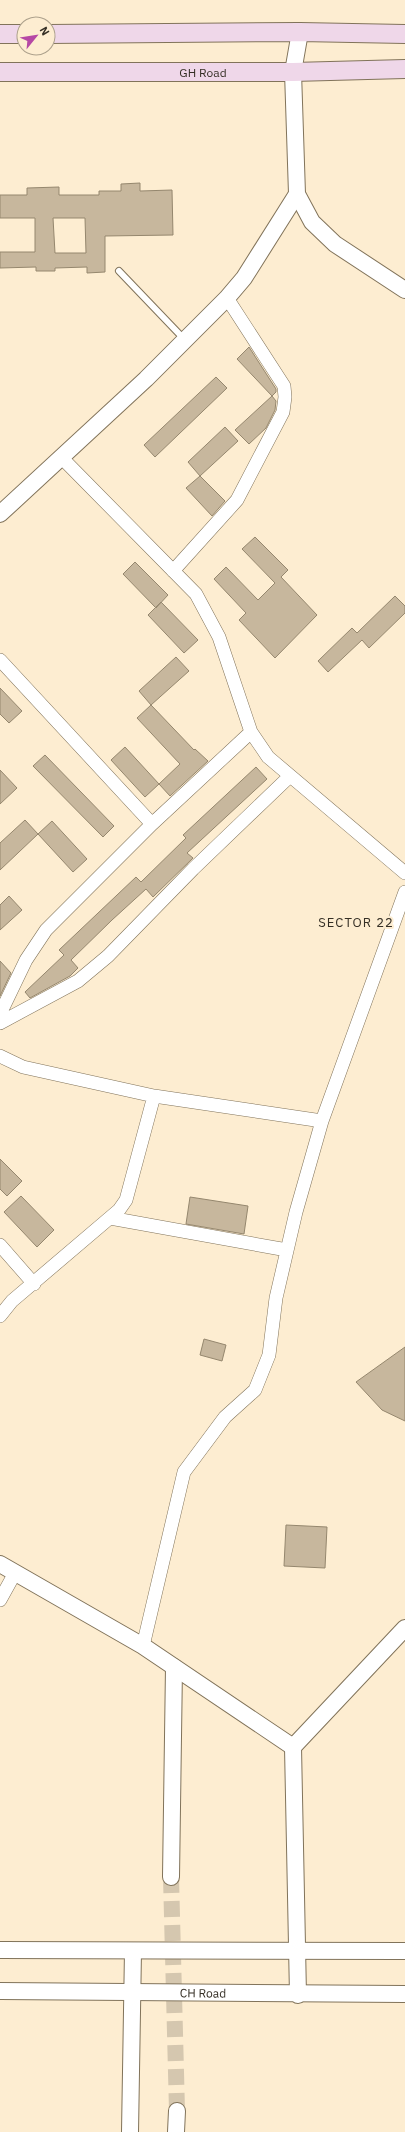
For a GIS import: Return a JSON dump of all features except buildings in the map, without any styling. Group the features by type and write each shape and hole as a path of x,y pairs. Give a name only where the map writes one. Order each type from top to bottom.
{"main road":[{"path":"56,34 300,32 405,34"},
{"path":"0,34 16,34"},
{"name":"GH Road","path":"0,72 293,72 405,69"}],"street":[{"path":"300,32 293,72 297,194 312,222 335,244 405,290"},
{"path":"0,514 146,379 227,298 244,278 297,194"},
{"path":"173,571 237,500 283,412 285,397 284,386 227,298"},
{"path":"61,457 196,594 219,637 251,732 268,757 405,873"},
{"path":"0,660 152,824"},
{"path":"0,1014 26,960 46,930 152,824 251,732"},
{"path":"0,1023 78,981 108,956 193,869 290,776"},
{"path":"143,1646 184,1472 225,1417 255,1390 268,1355 276,1298 287,1250 322,1121 405,892"},
{"path":"0,1056 23,1067 154,1096 322,1121"},
{"path":"0,1316 12,1302 110,1218 126,1200 154,1096"},
{"path":"110,1218 287,1250"},
{"path":"0,1245 34,1284"},
{"path":"0,1564 143,1646 293,1747"},
{"path":"0,1599 15,1573"},
{"path":"298,1995 293,1747 405,1628"},
{"path":"171,1877 174,1667"},
{"path":"0,1950 405,1951"},
{"path":"130,2132 134,1991 133,1950"},
{"name":"CH Road","path":"0,1991 134,1991 298,1995 405,1994"},
{"path":"176,2111 176,2132"}],"lane":[{"path":"118,271 185,340"}],"tunnel":[{"path":"171,1877 177,2111"}],"district":[{"name":"SECTOR 22","path":"356,922"}]}
